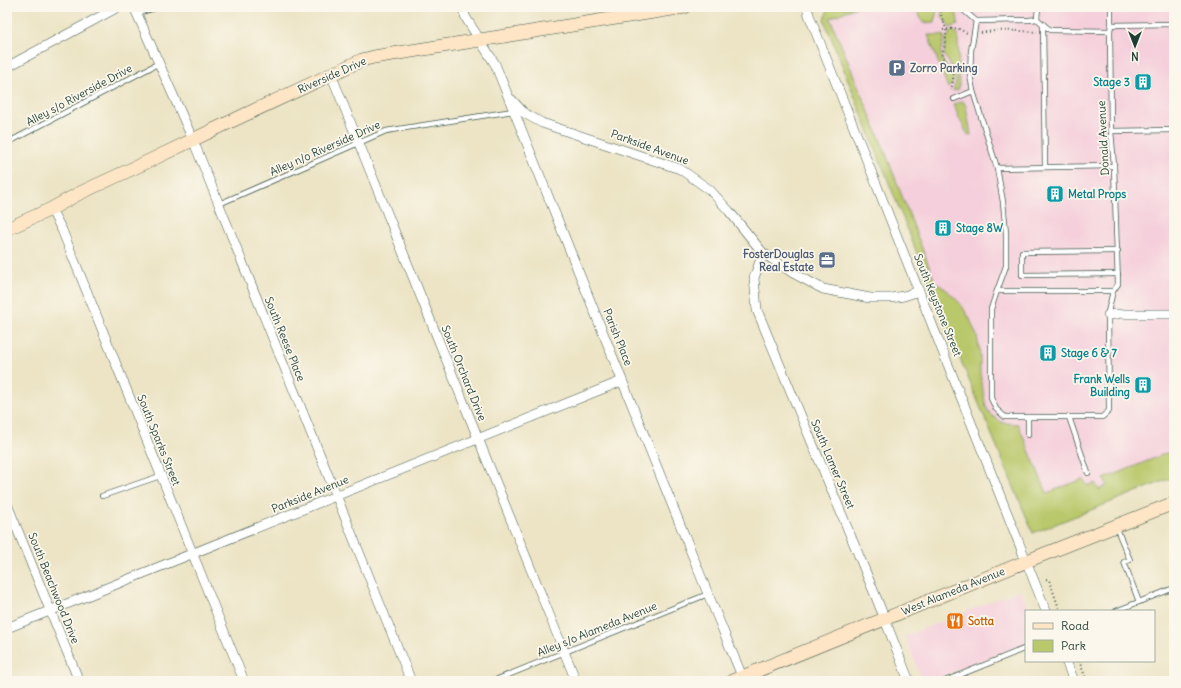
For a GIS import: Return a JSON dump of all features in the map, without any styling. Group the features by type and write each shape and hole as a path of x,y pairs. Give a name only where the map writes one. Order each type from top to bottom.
{"main road":[{"name":"Riverside Drive","path":"7,229 353,63 374,56 685,7"},
{"name":"West Alameda Avenue","path":"740,680 1027,561 1116,526 1173,507"}],"street":[{"path":"7,67 118,7"},
{"name":"Parish Place","path":"462,7 466,18 495,64 708,594 740,680"},
{"name":"South Keystone Street","path":"807,7 1046,610"},
{"name":"South Reese Place","path":"136,10 193,140 411,681"},
{"name":"South Orchard Drive","path":"331,74 576,681"},
{"name":"Parkside Avenue","path":"507,95 524,113 542,123 680,169 710,190 730,211 762,253 793,273 823,289 870,298 891,298 904,296 919,291"},
{"name":"South Sparks Street","path":"51,209 62,230 244,681"},
{"name":"South Lamer Street","path":"762,253 754,278 757,310 909,681"},
{"path":"1108,315 1174,314"},
{"name":"Parkside Avenue","path":"7,628 622,381"},
{"name":"South Beachwood Drive","path":"7,504 79,681"},
{"path":"1066,662 1074,681"}],"lane":[{"path":"136,10 158,7"},
{"path":"960,7 976,21 1037,19 1050,30 1110,31"},
{"path":"1037,19 1038,7"},
{"name":"Donald Avenue","path":"1069,417 1102,417 1109,411 1108,315 1113,291 1118,284 1118,251 1111,131 1111,7"},
{"path":"976,21 971,51 970,75 972,91 997,168 1003,202 1006,233 1006,266 991,309 992,398 996,409 1005,417 1069,417 1088,473"},
{"path":"1043,24 1045,166"},
{"path":"1111,25 1174,24"},
{"name":"Alley s/o Riverside Drive","path":"7,143 159,63"},
{"path":"954,99 972,91"},
{"name":"Alley n/o Riverside Drive","path":"219,204 391,130 513,111"},
{"path":"1111,131 1174,130"},
{"path":"997,168 1114,166"},
{"path":"1118,251 1022,252 1022,275 1118,274"},
{"path":"997,291 1113,291"},
{"path":"1028,417 1028,435"},
{"path":"102,496 160,476"},
{"path":"1116,526 1130,560 1124,562 1139,602"},
{"path":"1119,610 1174,588"},
{"name":"Alley s/o Alameda Avenue","path":"493,681 708,594"},
{"path":"945,681 1025,648"}],"path":[{"path":"941,7 941,18 945,40 942,56 945,62 950,65 953,72 954,77 952,90"},
{"path":"944,29 957,28 978,36 982,32 990,31 1043,32"},
{"path":"1046,579 1049,580 1060,610"},
{"path":"1079,662 1087,681"}],"shaded area":[{"path":"829,7 1174,7 1174,477 1033,533 938,306 824,20"},
{"path":"1020,590 1029,610 1025,610 1025,644 930,681 922,681 905,636"}],"green space":[{"path":"829,7 856,7 830,18 883,146 935,282 948,291 960,303 970,319 977,336 980,354 980,373 986,407 991,415 1003,423 1018,424 1047,493 1083,479 1088,486 1095,483 1099,490 1107,485 1104,479 1174,450 1174,477 1033,533 938,306 824,20"},
{"path":"926,7 937,7 935,22 923,23 917,10"},
{"path":"942,7 950,8 955,11 958,25 949,28 942,17"},
{"path":"950,31 954,31 958,34 959,89 953,91 956,82 955,74 944,55 946,38"},
{"path":"928,35 944,36 941,53 942,58 943,62 953,76 952,84 948,88"},
{"path":"963,101 966,106 971,135 968,135 958,116 954,104"}],"place":[{"name":"Zorro Parking","path":"897,68"},
{"name":"Stage 3","path":"1143,82"},
{"name":"Metal Props","path":"1055,194"},
{"name":"Stage 8W","path":"943,228"},
{"name":"FosterDouglas Real Estate","path":"827,260"},
{"name":"Stage 6 & 7","path":"1048,353"},
{"name":"Frank Wells Building","path":"1143,385"},
{"name":"Sotta","path":"955,621"}]}
